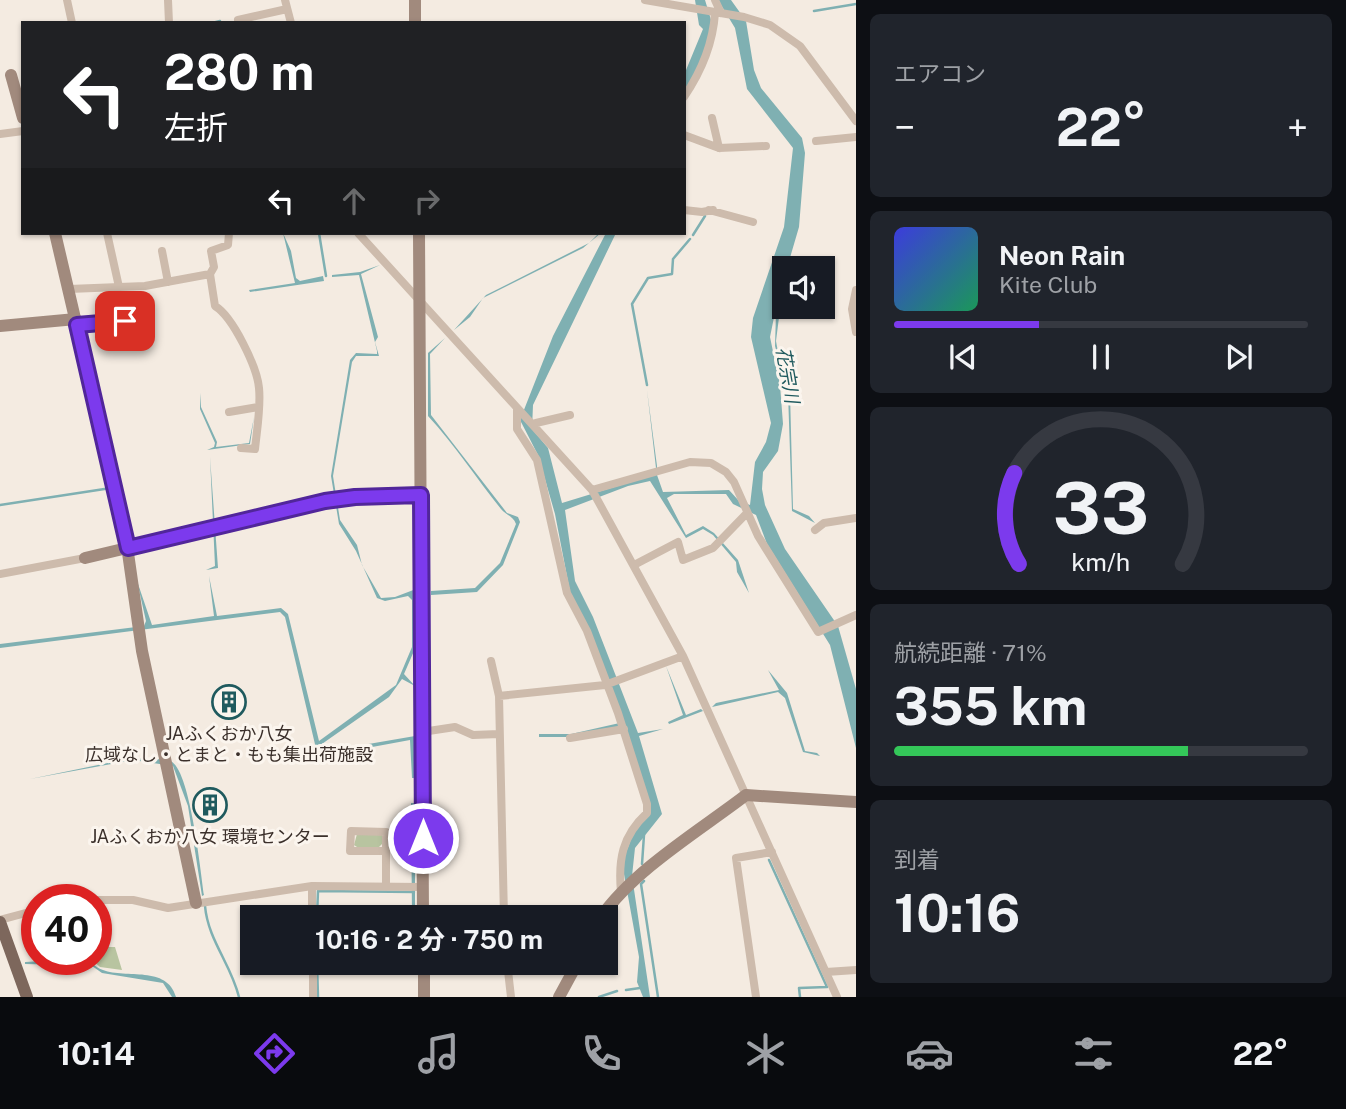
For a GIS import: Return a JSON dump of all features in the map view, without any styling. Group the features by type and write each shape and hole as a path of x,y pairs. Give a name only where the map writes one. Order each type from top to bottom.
{"main road":[{"path":"0,921 27,997"}],"street":[{"path":"67,0 72,21"},
{"path":"167,0 169,21"},
{"path":"415,0 415,21"},
{"path":"645,0 689,10 744,17 770,25 800,46 856,121"},
{"path":"686,94 704,61 717,13 715,0"},
{"path":"238,20 286,4 290,21"},
{"path":"8,76 21,112"},
{"path":"712,118 719,148"},
{"path":"0,134 21,131"},
{"path":"686,136 719,148 766,146"},
{"path":"816,141 856,137"},
{"path":"686,210 719,211"},
{"path":"709,210 753,222"},
{"path":"55,235 128,548 138,629 196,903"},
{"path":"107,235 119,288"},
{"path":"229,235 228,245 211,251 214,267 210,274 215,306 227,313 256,374 255,449 240,449"},
{"path":"360,235 592,489 683,656 837,997"},
{"path":"419,235 423,905"},
{"path":"162,251 168,282"},
{"path":"68,289 119,288 210,274"},
{"path":"856,290 852,309 856,332"},
{"path":"0,326 149,319"},
{"path":"229,412 255,408"},
{"path":"517,410 517,429 537,460 567,593 587,631 624,729 647,804 647,813 635,823 620,853 621,892"},
{"path":"535,427 537,423 570,415"},
{"path":"592,489 701,460 726,472 758,537 818,632 856,615"},
{"path":"0,574 85,558 336,499 421,495"},
{"path":"634,565 678,542 683,560 713,548 747,513"},
{"path":"814,530 824,523 856,518"},
{"path":"499,696 606,685 683,656"},
{"path":"491,661 502,723 499,734 504,905"},
{"path":"422,732 455,727 473,735 499,734"},
{"path":"570,738 624,729"},
{"path":"611,905 621,892 746,795 856,802"},
{"path":"386,851 350,851 351,831 386,832 386,851 386,887"},
{"path":"756,997 736,858 741,854 772,852"},
{"path":"112,900 133,900 169,908 312,886 423,887"},
{"path":"312,886 312,905"},
{"path":"0,921 21,915"},
{"path":"826,972 856,970"},
{"path":"313,975 313,997"},
{"path":"424,975 424,997"},
{"path":"509,975 512,997"},
{"path":"559,997 571,975"}],"green space":[{"path":"357,834 382,835 382,844 378,848 357,847 354,845"},
{"path":"112,947 115,947 122,970 112,969"}],"water":[{"path":"695,0 705,0 712,23 700,67 686,89 686,70 703,29 699,25"},
{"path":"718,0 731,0 746,21 754,70 761,88 802,138 805,153 799,227 791,256 774,256 784,227 793,148 747,89 735,28"},
{"path":"283,235 291,251 296,278 300,281 323,276 324,281 250,292 249,290 295,283"},
{"path":"605,235 615,235 533,405 532,429 548,448 562,503 647,477 656,468 647,390 657,475 663,492 729,490 739,501 750,505 755,462 766,442 771,423 751,337 753,318 772,262 774,319 770,337 780,385 783,424 778,451 763,472 762,489 765,505 785,549 838,626 856,689 856,748 830,645 767,544 756,515 733,504 726,494 674,494 667,498 686,535 703,526 714,533 738,560 749,593 737,572 736,562 713,535 703,529 686,538 650,481 628,486 565,510 575,581 593,617 638,733 663,729 639,736 662,814 635,848 632,876 650,997 643,997 637,982 639,957 622,863 636,826 649,815 625,726 571,737 539,737 539,734 571,734 624,722 570,592 555,514 538,455 520,420 553,336"},
{"path":"589,243 483,298 486,295"},
{"path":"380,265 361,274 378,337 375,342 379,356 356,356 352,362 333,476 340,520 357,545 362,564 339,524 331,476 350,360 356,353 377,354 377,351 359,275 332,275 360,272"},
{"path":"482,299 470,317 454,330"},
{"path":"776,319 779,319 776,341 780,365 775,346"},
{"path":"445,338 430,354 431,415 507,513 518,517 520,522 503,565 477,592 431,595 431,591 475,588 500,563 516,524 501,509 428,416 428,353"},
{"path":"782,373 790,393 793,509 809,516 815,523 792,511 788,393"},
{"path":"200,393 201,407 217,442 216,447 249,443 254,417 250,444 207,450 214,447 215,443 200,409"},
{"path":"210,457 218,568 206,570 215,566"},
{"path":"363,567 381,598 395,597 416,589 417,644 404,674 415,686 402,679 389,697 319,746 322,752 415,736 415,778 412,778 410,740 318,757 285,617 280,612 0,648 0,644 144,626 146,621 137,581 152,625 214,616 209,576 217,616 281,608 288,614 319,741 396,685 412,647 412,600 408,596 385,601 377,598"},
{"path":"666,666 686,715 701,709 703,711 669,724 668,722 683,715"},
{"path":"768,670 787,693 805,751 820,756 803,752 785,698 778,692 712,707 716,703 779,690"},
{"path":"132,758 166,760 177,768 189,800 204,895 202,896 188,806 173,766 133,760 30,779"},
{"path":"411,803 415,803 415,905 412,905"},
{"path":"112,972 155,977 171,987 176,997 172,997 163,983 112,975"}],"waterway":[{"path":"814,11 856,4"},
{"path":"693,235 705,216"},
{"path":"319,235 326,276"},
{"path":"647,385 632,304 648,278 672,274 673,259 690,239"},
{"path":"0,505 111,488"},
{"path":"642,864 644,835"},
{"path":"769,860 827,987 799,988 800,997"},
{"path":"644,881 641,884 658,997"},
{"path":"317,905 318,891 414,892"},
{"path":"205,906 210,930 239,997"},
{"path":"317,975 318,997"},
{"path":"626,990 640,988"},
{"path":"599,997 617,991"}],"place":[{"name":"JAふくおか八女 広域なし・とまと・もも集出荷施設","path":"229,702"},
{"name":"JAふくおか八女 環境センター","path":"210,805"}],"route":[{"path":"125,321 77,325 128,548 325,501 355,497 421,495 423,838"}],"water label":[{"name":"花宗川","path":"788,375"}]}
